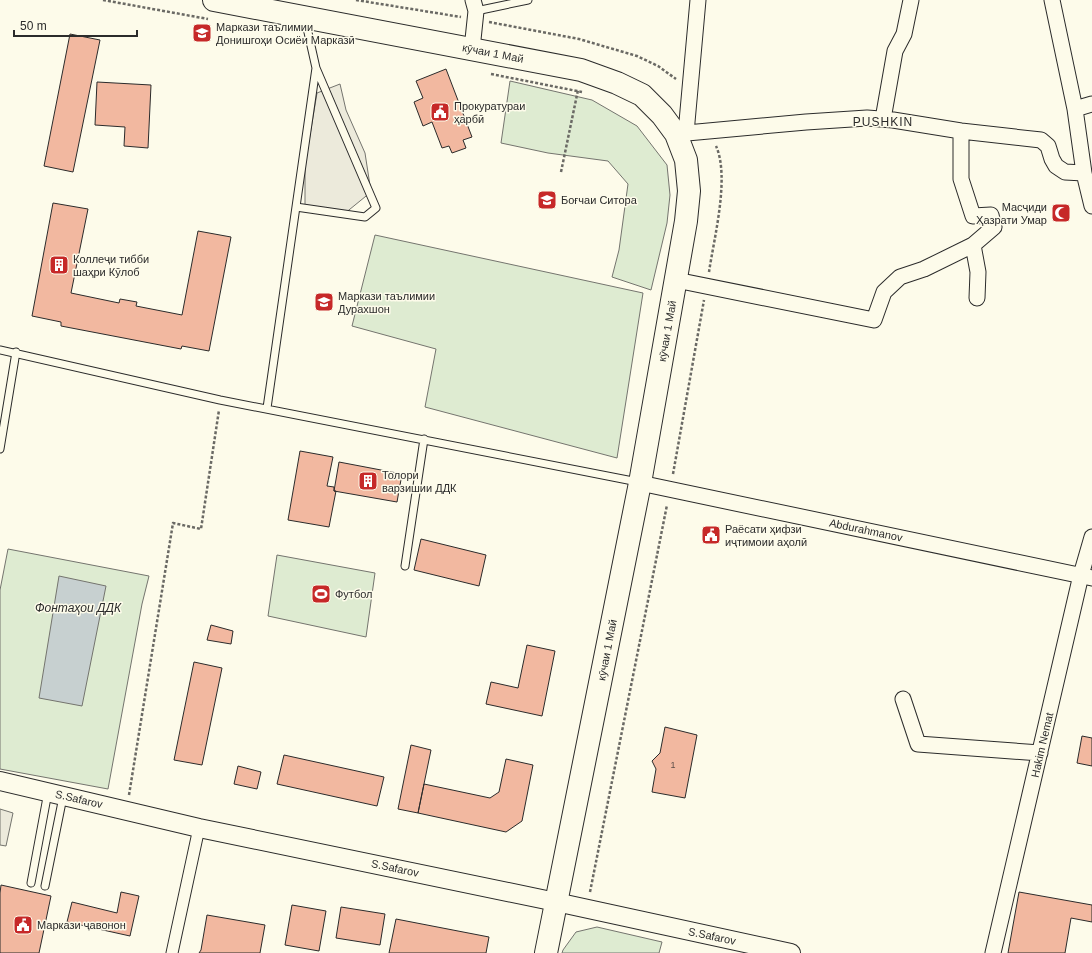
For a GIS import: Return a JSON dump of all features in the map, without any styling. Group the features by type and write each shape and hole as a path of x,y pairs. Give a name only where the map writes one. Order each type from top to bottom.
{"main road":[{"name":"кӯчаи 1 Май","path":"212,10 290,10 472,50 581,70 617,83 642,95 681,134 686,160 689,191 686,222 640,483 546,953"}],"street":[{"path":"698,0 689,96 681,134 806,122 867,118 883,119 961,131 1041,140 1048,146 1056,166 1065,172 1084,173"},
{"path":"883,119 895,51 904,34 911,0"},
{"path":"1052,0 1075,109 1084,173 1092,206"},
{"path":"472,50 475,10"},
{"path":"1075,109 1092,104"},
{"path":"676,280 874,320 884,292 900,277 924,269 973,245 994,226 991,215 973,216 961,179 961,131"},
{"path":"973,245 978,272 977,298"},
{"name":"Abdurahmanov","path":"640,483 1087,576"},
{"name":"Hakim Nemat","path":"993,953 1040,753 1087,576 1092,537"},
{"path":"903,699 918,744 1040,753"},
{"name":"S.Safarov","path":"0,781 199,828 587,908 791,953"},
{"path":"172,953 199,828"}],"lane":[{"path":"475,10 528,0"},
{"path":"290,10 376,208 365,217 296,207"},
{"path":"267,408 316,68"},
{"path":"0,350 16,352 220,400 424,439 640,483"},
{"path":"0,449 16,352"},
{"path":"405,566 424,439"},
{"path":"31,883 56,793"},
{"path":"45,886 56,793"}],"path":[{"path":"103,0 212,10"},
{"path":"356,0 475,10 579,39 637,56 658,66 678,80 689,96"},
{"path":"561,172 581,70"},
{"path":"485,73 586,93"},
{"path":"587,908 670,489 707,286 721,198 722,168 718,149 710,131"},
{"path":"126,810 173,523 201,528 220,400"}],"green space":[{"path":"510,81 592,100 637,126 667,165 670,195 667,223 651,290 612,277 619,250 628,184 608,161 548,153 501,143"},
{"path":"375,235 643,293 617,458 425,407 436,349 352,326"},
{"path":"8,549 149,576 142,604 108,789 0,769 0,590"},
{"name":"Футбол","path":"277,555 375,573 366,637 268,616"},
{"path":"597,927 662,942 659,953 562,953 576,932"}],"shaded area":[{"path":"340,84 346,110 365,153 371,192 344,214 305,208 305,165 317,93"},
{"path":"0,809 13,813 6,846 0,845"}],"water":[{"name":"Фонтаҳои ДДК","path":"59,576 106,586 82,706 39,698"}],"building":[{"path":"70,34 100,40 73,172 44,166"},
{"name":"Прокуратураи ҳарбӣ","path":"446,69 472,137 463,140 466,148 452,153 449,146 442,148 432,122 423,126 414,102 423,98 416,81"},
{"path":"97,82 151,85 148,148 124,146 125,127 95,125"},
{"name":"Коллеҷи тибби шаҳри Кӯлоб","path":"53,203 88,209 71,293 119,303 120,299 137,302 136,306 182,315 198,231 231,237 209,351 182,346 181,349 61,326 61,322 32,316"},
{"path":"300,451 333,457 327,486 334,487 334,491 336,491 329,527 288,520"},
{"name":"Толори варзишии ДДК","path":"339,462 402,474 397,502 334,491"},
{"path":"421,539 486,555 479,586 414,570"},
{"path":"211,625 233,631 231,644 207,640"},
{"path":"527,645 555,651 542,716 486,704 491,682 518,688"},
{"path":"194,662 222,668 202,765 174,760"},
{"path":"665,727 697,735 685,798 652,792 656,769 652,761 660,753"},
{"path":"1082,736 1092,738 1092,766 1077,763"},
{"path":"411,745 431,750 418,813 398,809"},
{"path":"284,755 384,777 377,806 277,784"},
{"path":"506,759 533,765 522,821 506,832 418,813 424,784 490,798 499,792"},
{"path":"238,766 261,772 257,789 234,784"},
{"name":"Маркази ҷавонон","path":"1,885 51,896 39,953 0,953"},
{"path":"121,892 139,896 130,936 67,922 72,902 117,913"},
{"path":"1019,892 1092,905 1092,922 1071,918 1065,953 1008,953"},
{"path":"292,905 326,911 319,951 285,945"},
{"path":"341,907 385,914 380,945 336,938"},
{"path":"207,915 265,925 260,953 199,953 201,950"},
{"path":"396,919 489,937 486,953 389,953"}],"place":[{"name":"Маркази таълимии Донишгоҳи Осиёи Марказӣ","path":"202,33"},
{"name":"Прокуратураи ҳарбӣ","path":"440,112"},
{"name":"Боғчаи Ситора","path":"547,200"},
{"name":"Масҷиди Ҳазрати Умар","path":"1061,213"},
{"name":"Коллеҷи тибби шаҳри Кӯлоб","path":"59,265"},
{"name":"Маркази таълимии Дурахшон","path":"324,302"},
{"name":"Толори варзишии ДДК","path":"368,481"},
{"name":"Раёсати ҳифзи иҷтимоии аҳолӣ","path":"711,535"},
{"name":"Футбол","path":"321,594"},
{"name":"Маркази ҷавонон","path":"23,925"}],"district":[{"name":"PUSHKIN","path":"883,122"}]}
